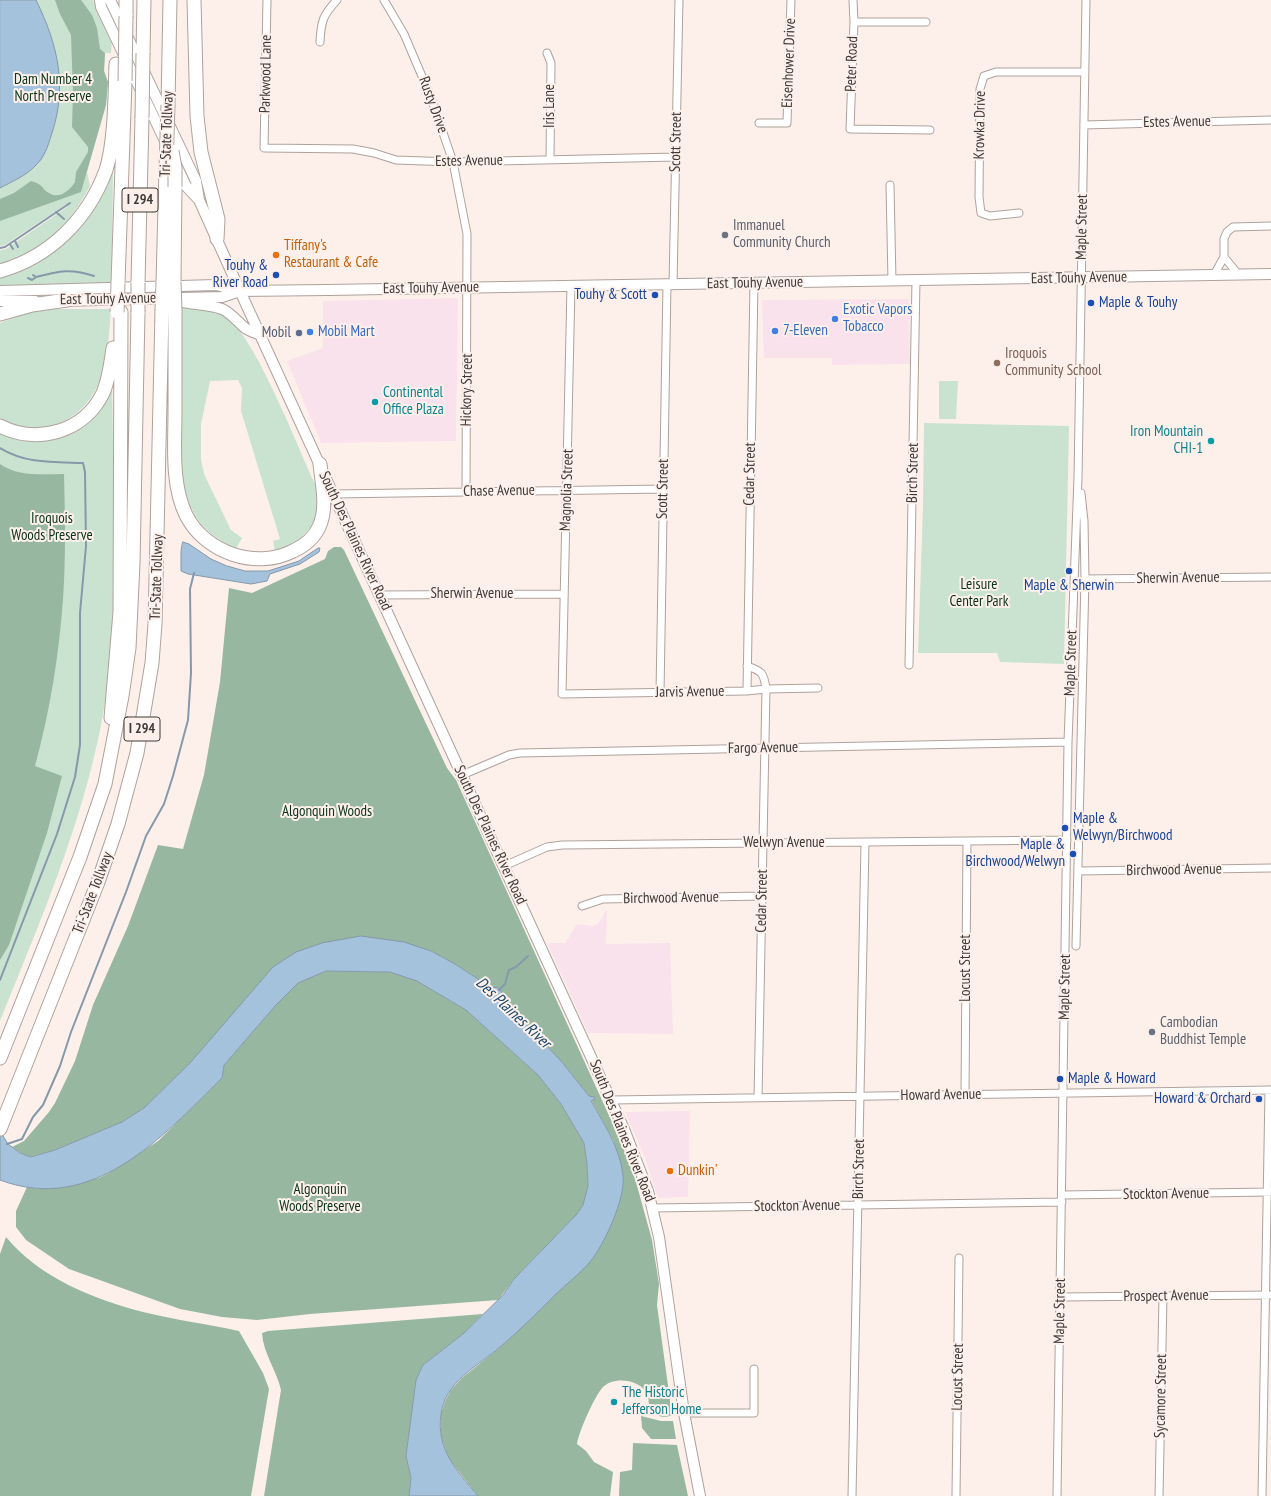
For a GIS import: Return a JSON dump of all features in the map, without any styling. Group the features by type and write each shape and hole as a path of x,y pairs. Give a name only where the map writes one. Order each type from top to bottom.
{"highway":[{"name":"Tri-State Tollway","path":"0,1058 80,857 105,784 122,696 129,648 133,563 144,0"},
{"name":"Tri-State Tollway","path":"1,1126 98,882 118,824 137,753 152,663 169,311 166,168 170,0"},
{"path":"194,0 197,116 202,152 218,219 216,239"},
{"path":"0,271 21,264 50,249 72,226 94,195 106,170 109,155 116,64 124,6"},
{"path":"110,756 112,701 120,612 119,312 125,201 122,165 125,81 124,6"},
{"path":"168,128 175,168 169,282"},
{"path":"0,314 32,305 67,300"},
{"path":"169,311 175,462 182,505 186,516 200,534 221,549 245,558 260,560 275,558 300,548 315,534 323,517 324,503 320,464"},
{"path":"0,426 14,433 29,436 49,434 74,424 91,410 102,394 106,384 119,312"}],"main road":[{"name":"South Des Plaines River Road","path":"100,0 101,7 186,186 199,200"},
{"name":"South Des Plaines River Road","path":"110,0 196,181 199,200 216,239 612,1100 648,1191 663,1256 684,1413 700,1496"},
{"name":"East Touhy Avenue","path":"0,292 216,285 240,291 1271,274"},
{"name":"East Touhy Avenue","path":"0,301 222,297 240,291"},
{"path":"167,298 190,305 211,306 224,310 237,319 245,328 261,335"}],"street":[{"name":"Parkwood Lane","path":"264,148 267,0"},
{"path":"320,42 321,22 328,10 337,0"},
{"name":"Rusty Drive","path":"384,0 404,34 417,62 453,162 468,234 468,288"},
{"name":"Scott Street","path":"660,693 663,488 676,157 679,0"},
{"name":"Eisenhower Drive","path":"759,123 787,123 791,0"},
{"name":"Peter Road","path":"853,0 854,22 850,129 930,130"},
{"name":"Maple Street","path":"1057,1496 1068,742 1078,478 1086,0"},
{"path":"854,22 926,22"},
{"name":"Iris Lane","path":"547,53 551,63 550,160"},
{"name":"Krowka Drive","path":"1019,213 990,216 981,213 979,197 980,88 984,76 996,72 1085,72"},
{"name":"Estes Avenue","path":"1084,125 1271,120"},
{"name":"Estes Avenue","path":"264,148 353,149 374,153 396,160 453,162 676,157"},
{"path":"890,185 892,280"},
{"path":"1214,275 1224,257 1224,240 1227,232 1234,227 1271,226"},
{"path":"1224,257 1238,274"},
{"name":"Birch Street","path":"909,665 916,280"},
{"name":"Cedar Street","path":"747,691 754,283"},
{"name":"Magnolia Street","path":"562,694 563,594 567,490 571,286"},
{"name":"Hickory Street","path":"466,492 468,288"},
{"name":"Maple Street","path":"1076,946 1085,579 1084,520 1078,478"},
{"name":"Chase Avenue","path":"334,494 663,488"},
{"name":"Sherwin Avenue","path":"1085,579 1271,577"},
{"name":"Sherwin Avenue","path":"380,595 563,594"},
{"name":"Cedar Street","path":"747,666 758,670 764,676 766,689 758,1098"},
{"name":"Jarvis Avenue","path":"562,694 747,691 818,688"},
{"name":"Fargo Avenue","path":"462,775 509,755 520,753 1068,742"},
{"name":"Welwyn Avenue","path":"504,866 547,847 562,845 1067,840"},
{"name":"Locust Street","path":"965,1095 967,841"},
{"name":"Birch Street","path":"852,1496 864,843"},
{"name":"Birchwood Avenue","path":"1078,871 1271,868"},
{"name":"Birchwood Avenue","path":"582,906 603,898 762,896"},
{"path":"1262,1496 1268,1295 1270,1090"},
{"name":"Howard Avenue","path":"612,1100 1270,1090"},
{"name":"Stockton Avenue","path":"653,1208 858,1205 1269,1192"},
{"name":"Locust Street","path":"956,1496 959,1258"},
{"name":"Prospect Avenue","path":"1060,1297 1268,1295"},
{"name":"Sycamore Street","path":"1159,1496 1163,1296"},
{"path":"684,1413 754,1413 754,1369"}],"shaded area":[{"path":"458,298 456,441 321,443 287,361 323,348 323,301"},
{"path":"909,299 910,364 832,365 832,358 764,358 762,300"},
{"path":"607,909 606,944 670,943 673,1034 588,1033 547,943 565,943 577,924 592,926 598,924"},
{"path":"690,1111 688,1197 658,1198 645,1158 625,1112"}],"green space":[{"name":"Dam Number 4 North Preserve","path":"0,0 93,0 112,40 111,53 105,53 104,71 108,82 106,105 87,172 90,186 66,224 58,232 41,246 28,254 0,265 0,250 6,249 67,207 65,205 5,245 0,246"},
{"path":"55,0 81,0 92,15 97,28 100,49 105,53 104,71 108,82 106,105 81,192 0,221 0,199 14,193 31,181 39,184 47,192 53,195 60,195 67,191 75,182 76,172 88,152 88,147 72,127 73,93 71,35 60,14"},
{"path":"113,164 112,284 0,288 0,277 23,269 42,259 58,249 72,236 84,222 94,205"},
{"path":"181,308 215,311 225,316 236,326 261,366 274,392 318,492 317,524 298,540 275,551 273,541 280,539 241,411 242,388 238,380 210,381 201,424 201,459 204,474 231,530 242,538 236,549 210,533 195,516 192,509 184,486 181,461"},
{"path":"36,309 111,309 108,348 104,367 98,385 90,399 80,410 69,418 43,428 28,428 0,418 0,323"},
{"path":"939,381 958,381 956,419 939,419"},
{"name":"Iroquois Woods Preserve","path":"112,382 114,592 112,636 105,703 93,763 71,838 44,912 0,1021 0,432 62,435"},
{"name":"Leisure Center Park","path":"924,423 1069,426 1064,664 1000,662 997,653 918,653"},
{"name":"Iroquois Woods Preserve","path":"0,464 23,473 64,474 65,568 56,662 45,725 35,766 62,776 47,833 9,945 0,960"},
{"name":"Algonquin Woods","path":"334,547 341,547 344,550 447,768 456,780 622,1144 636,1182 652,1240 659,1284 657,1305 672,1415 666,1417 660,1416 649,1410 649,1400 647,1394 644,1389 633,1382 613,1382 602,1388 587,1415 577,1444 586,1451 594,1462 613,1472 610,1496 478,1496 448,1458 441,1436 441,1413 451,1390 462,1378 499,1348 590,1261 614,1142 589,1096 561,1061 512,1010 499,988 490,987 455,964 431,951 273,967 190,1064 144,1108 122,1122 55,1150 30,1157 12,1147 24,1141 55,1103 75,1061 93,1005 128,926 158,845 183,849 204,775 220,682 229,588 252,593 325,559 328,551"},
{"name":"Algonquin Woods Preserve","path":"326,971 390,972 417,981 466,1010 538,1075 561,1104 584,1143 588,1186 583,1205 577,1214 514,1279 498,1300 310,1314 257,1320 222,1317 180,1309 69,1269 26,1240 16,1227 16,1211 27,1187 39,1189 99,1178 158,1141 222,1078 224,1065 275,1006 298,983"},
{"path":"6,1237 35,1264 51,1275 68,1285 105,1301 143,1312 239,1331 263,1373 269,1389 251,1496 0,1496 0,1254"},
{"path":"483,1314 463,1334 423,1365 416,1380 406,1456 411,1478 409,1496 264,1496 281,1390 267,1355 262,1333 268,1331"},
{"path":"641,1416 661,1421 673,1421 676,1439 651,1439 642,1428"},
{"path":"633,1443 677,1445 688,1496 619,1496 620,1472 632,1470"}],"water":[{"path":"0,0 36,0 44,17 55,50 60,83 56,118 49,144 39,162 19,178 0,188"},
{"path":"183,542 189,544 211,559 227,566 245,571 268,571 299,561 320,548 319,552 300,564 270,574 267,581 251,584 188,574 181,571 181,551"},
{"name":"Des Plaines River","path":"361,936 404,942 431,951 455,964 490,987 499,988 512,1010 561,1061 589,1096 594,1097 595,1099 591,1101 611,1136 619,1155 623,1175 621,1196 613,1221 596,1254 582,1271 514,1335 455,1384 444,1403 440,1427 445,1449 456,1469 478,1496 409,1496 411,1478 406,1456 416,1380 423,1365 463,1334 503,1295 514,1279 577,1214 583,1205 588,1186 584,1143 561,1104 538,1075 466,1010 417,981 390,972 326,971 298,983 275,1006 224,1065 222,1078 175,1124 150,1145 123,1164 95,1179 65,1187 34,1188 0,1180 0,1131 8,1144 20,1153 31,1157 55,1150 122,1122 144,1108 190,1063 273,967 296,952 322,943"}],"waterway":[{"path":"0,248 5,247 70,203"},
{"path":"56,212 64,219"},
{"path":"15,241 18,247"},
{"path":"10,244 13,249"},
{"path":"33,275 36,277 58,272 72,271 94,276"},
{"path":"28,278 32,280 36,277"},
{"path":"0,448 30,460 83,463 85,472 86,546 80,613 80,745 75,777 57,834 0,980"},
{"path":"7,1144 22,1139 33,1117 43,1105 60,1066 71,1032 126,892 146,836 164,804 188,720 191,673 190,589 194,573"},
{"name":"Des Plaines River","path":"499,990 505,984 509,970 516,967 528,956"}],"place":[{"name":"Immanuel Community Church","path":"725,235"},
{"name":"Tiffany's Restaurant & Cafe","path":"276,255"},
{"name":"Touhy & River Road","path":"276,275"},
{"name":"Touhy & Scott","path":"655,295"},
{"name":"Maple & Touhy","path":"1091,303"},
{"name":"Exotic Vapors Tobacco","path":"835,319"},
{"name":"7-Eleven","path":"775,331"},
{"name":"Mobil Mart","path":"310,332"},
{"name":"Mobil","path":"299,333"},
{"name":"Iroquois Community School","path":"997,363"},
{"name":"Continental Office Plaza","path":"375,402"},
{"name":"Iron Mountain CHI-1","path":"1211,441"},
{"name":"Maple & Sherwin","path":"1069,571"},
{"name":"Maple & Welwyn/Birchwood","path":"1065,828"},
{"name":"Maple & Birchwood/Welwyn","path":"1073,854"},
{"name":"Cambodian Buddhist Temple","path":"1152,1032"},
{"name":"Maple & Howard","path":"1060,1079"},
{"name":"Howard & Orchard","path":"1259,1099"},
{"name":"Dunkin'","path":"670,1171"},
{"name":"The Historic Jefferson Home","path":"614,1402"}]}
